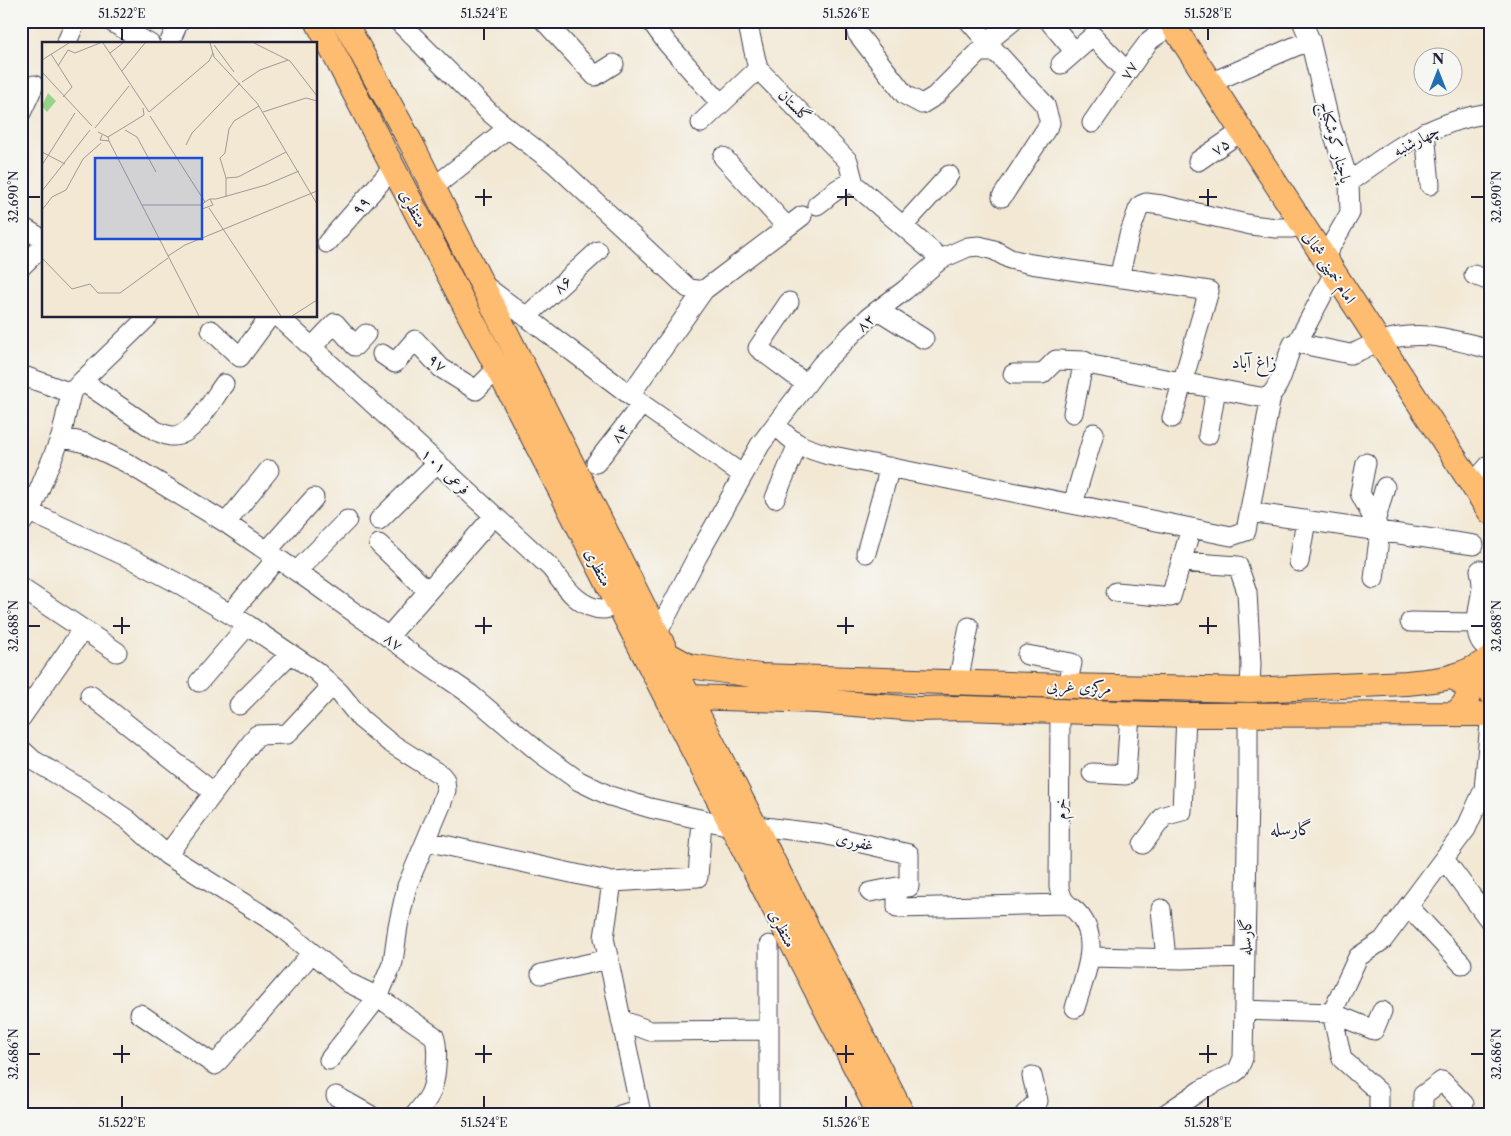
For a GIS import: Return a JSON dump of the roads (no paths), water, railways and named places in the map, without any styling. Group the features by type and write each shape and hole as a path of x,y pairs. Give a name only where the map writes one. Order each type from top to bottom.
{"main road":[{"name":"منتظری","path":"317,21 498,368 880,1115"},
{"name":"منتظری","path":"344,21 434,187 689,697 903,1115"},
{"name":"امام خمینی شمالی","path":"1171,23 1490,512"},
{"name":"مرکزی غربی","path":"669,655 689,666 760,676 1250,690 1406,683 1454,677 1471,671 1489,656"},
{"path":"1489,656 1487,683 1490,692"},
{"path":"1454,677 1465,685 1468,692 1466,703 1456,713"},
{"name":"مرکزی غربی","path":"689,697 817,701 917,709 964,708 1186,715 1490,714"}],"street":[{"path":"67,42 76,21"},
{"path":"110,21 147,42"},
{"path":"170,42 179,21"},
{"path":"398,21 490,113 555,164 681,282 688,288 704,290"},
{"path":"544,21 595,76 614,64"},
{"path":"651,21 667,43 721,104"},
{"path":"701,123 758,69 747,21"},
{"path":"969,21 1045,105 1050,123 1002,197"},
{"path":"857,33 904,95 922,104 935,96 979,52 991,47 1013,21"},
{"path":"1049,21 1076,52"},
{"name":"پاچنار کوشکباج","path":"1191,528 1231,536 1246,531 1271,396 1276,391 1289,352 1293,344 1297,343 1350,213 1349,182 1329,120 1310,40 1302,21"},
{"name":"۷۷","path":"1092,123 1150,40 1171,23"},
{"path":"1061,64 1093,36 1127,72"},
{"path":"1210,82 1310,40"},
{"name":"گلستان","path":"758,69 848,161 854,184"},
{"path":"21,113 33,85"},
{"name":"چهارشنبه","path":"1349,182 1425,132 1465,117 1490,113"},
{"path":"434,187 508,128"},
{"name":"۷۵","path":"1198,161 1242,131"},
{"path":"1425,132 1430,185"},
{"path":"723,158 787,228"},
{"name":"۹۹","path":"328,243 393,168"},
{"path":"903,226 948,176"},
{"path":"818,205 843,186 849,183 854,184 941,259"},
{"path":"1119,278 1129,235 1138,210 1141,205 1146,203 1162,204 1251,225 1276,228 1291,228 1302,225"},
{"name":"۸۴","path":"596,463 704,290 802,216"},
{"path":"21,226 42,239"},
{"path":"21,267 42,246"},
{"name":"۸۲","path":"658,632 697,557 760,445 821,365 869,317 905,290 941,259 968,246 979,246 994,250 1010,259 1030,264 1209,291 1183,383"},
{"name":"۸۶","path":"526,317 598,251"},
{"path":"482,284 636,399 743,475"},
{"path":"789,302 758,348 806,384"},
{"path":"878,310 924,339"},
{"path":"147,318 77,387 61,437 26,518 134,560 183,586 248,625 316,672 339,692 362,719 389,742 441,775 445,780 446,790 442,805 407,886 398,926 393,962 378,997 329,1060"},
{"path":"211,330 240,356 268,318"},
{"name":"فرعی ۱۰۱","path":"280,318 551,568 569,591 580,601 593,607 604,609 618,604"},
{"path":"312,347 335,322 355,346 366,334"},
{"path":"1297,343 1350,354 1378,342 1410,334 1436,336 1490,349"},
{"name":"۹۷","path":"382,354 395,363 415,340 442,368 476,390 498,368"},
{"path":"1013,374 1042,374 1056,360 1084,361 1092,365 1183,383 1265,398 1271,396"},
{"path":"1073,413 1084,361"},
{"path":"21,375 77,387 168,436 178,436 195,424 224,384"},
{"path":"1172,418 1183,383"},
{"path":"1208,435 1216,389"},
{"path":"776,425 791,441 828,455 1191,528 1171,597 1116,592"},
{"path":"1073,504 1094,433"},
{"name":"۸۷","path":"61,437 85,444 127,463 226,523 470,694 540,753 579,781 610,796 650,808 732,826"},
{"path":"775,498 798,444"},
{"path":"378,520 437,462"},
{"path":"1366,463 1360,493 1378,526"},
{"path":"1472,485 1490,464"},
{"path":"866,553 890,467"},
{"path":"226,523 269,470"},
{"path":"1374,579 1378,526 1385,487"},
{"path":"230,614 314,498"},
{"path":"1249,512 1306,520 1378,526 1474,545"},
{"path":"388,637 494,516"},
{"path":"297,572 347,520"},
{"path":"1299,562 1306,520"},
{"path":"378,544 428,591"},
{"path":"1182,562 1238,566 1247,592 1251,664 1250,690"},
{"path":"1480,570 1482,585 1476,623 1478,635 1489,656"},
{"path":"21,588 118,652"},
{"path":"1410,622 1476,623"},
{"path":"199,682 248,625"},
{"path":"958,682 969,627"},
{"path":"21,718 83,629"},
{"path":"239,705 290,654"},
{"path":"1027,655 1072,663 1067,686"},
{"path":"167,855 257,736 287,734 332,686"},
{"path":"90,695 213,792"},
{"name":"خرم","path":"1060,712 1059,887 1061,898 1066,904"},
{"path":"1092,773 1126,775 1130,713"},
{"path":"1143,844 1164,816 1182,811 1186,715"},
{"name":"گارسله","path":"1164,1115 1201,1090 1238,1070 1243,1058 1248,716"},
{"path":"1379,1115 1379,1092 1342,1059 1332,1013 1358,957 1383,940 1466,829 1484,788 1490,723"},
{"path":"21,750 33,760 85,791 128,820 167,855 278,924 349,983 378,997 434,1036 437,1043 437,1054 431,1092 422,1112"},
{"path":"426,841 612,882 698,877 702,820"},
{"name":"غفوری","path":"756,826 823,834 909,854 909,887 897,887"},
{"path":"1444,859 1490,921"},
{"path":"612,882 604,938 640,1109 620,1115"},
{"path":"870,892 897,887 898,908 1066,904 1078,912 1087,924 1091,936 1089,957 1075,1008"},
{"path":"1408,906 1462,964"},
{"path":"1161,909 1166,959"},
{"path":"769,945 769,1115"},
{"path":"140,1014 215,1065 312,952"},
{"path":"1089,957 1166,959 1245,957"},
{"path":"541,974 609,959"},
{"path":"1244,1010 1332,1013 1374,1030 1382,1011"},
{"path":"621,1020 650,1031 769,1030"},
{"path":"1024,1115 1038,1101 1032,1076"},
{"path":"1423,1115 1423,1095 1442,1081 1464,1104"},
{"path":"336,1096 370,1115"}],"district":[{"name":"زاغ آباد","path":"1254,362"},
{"name":"گارسله","path":"1291,829"}]}
